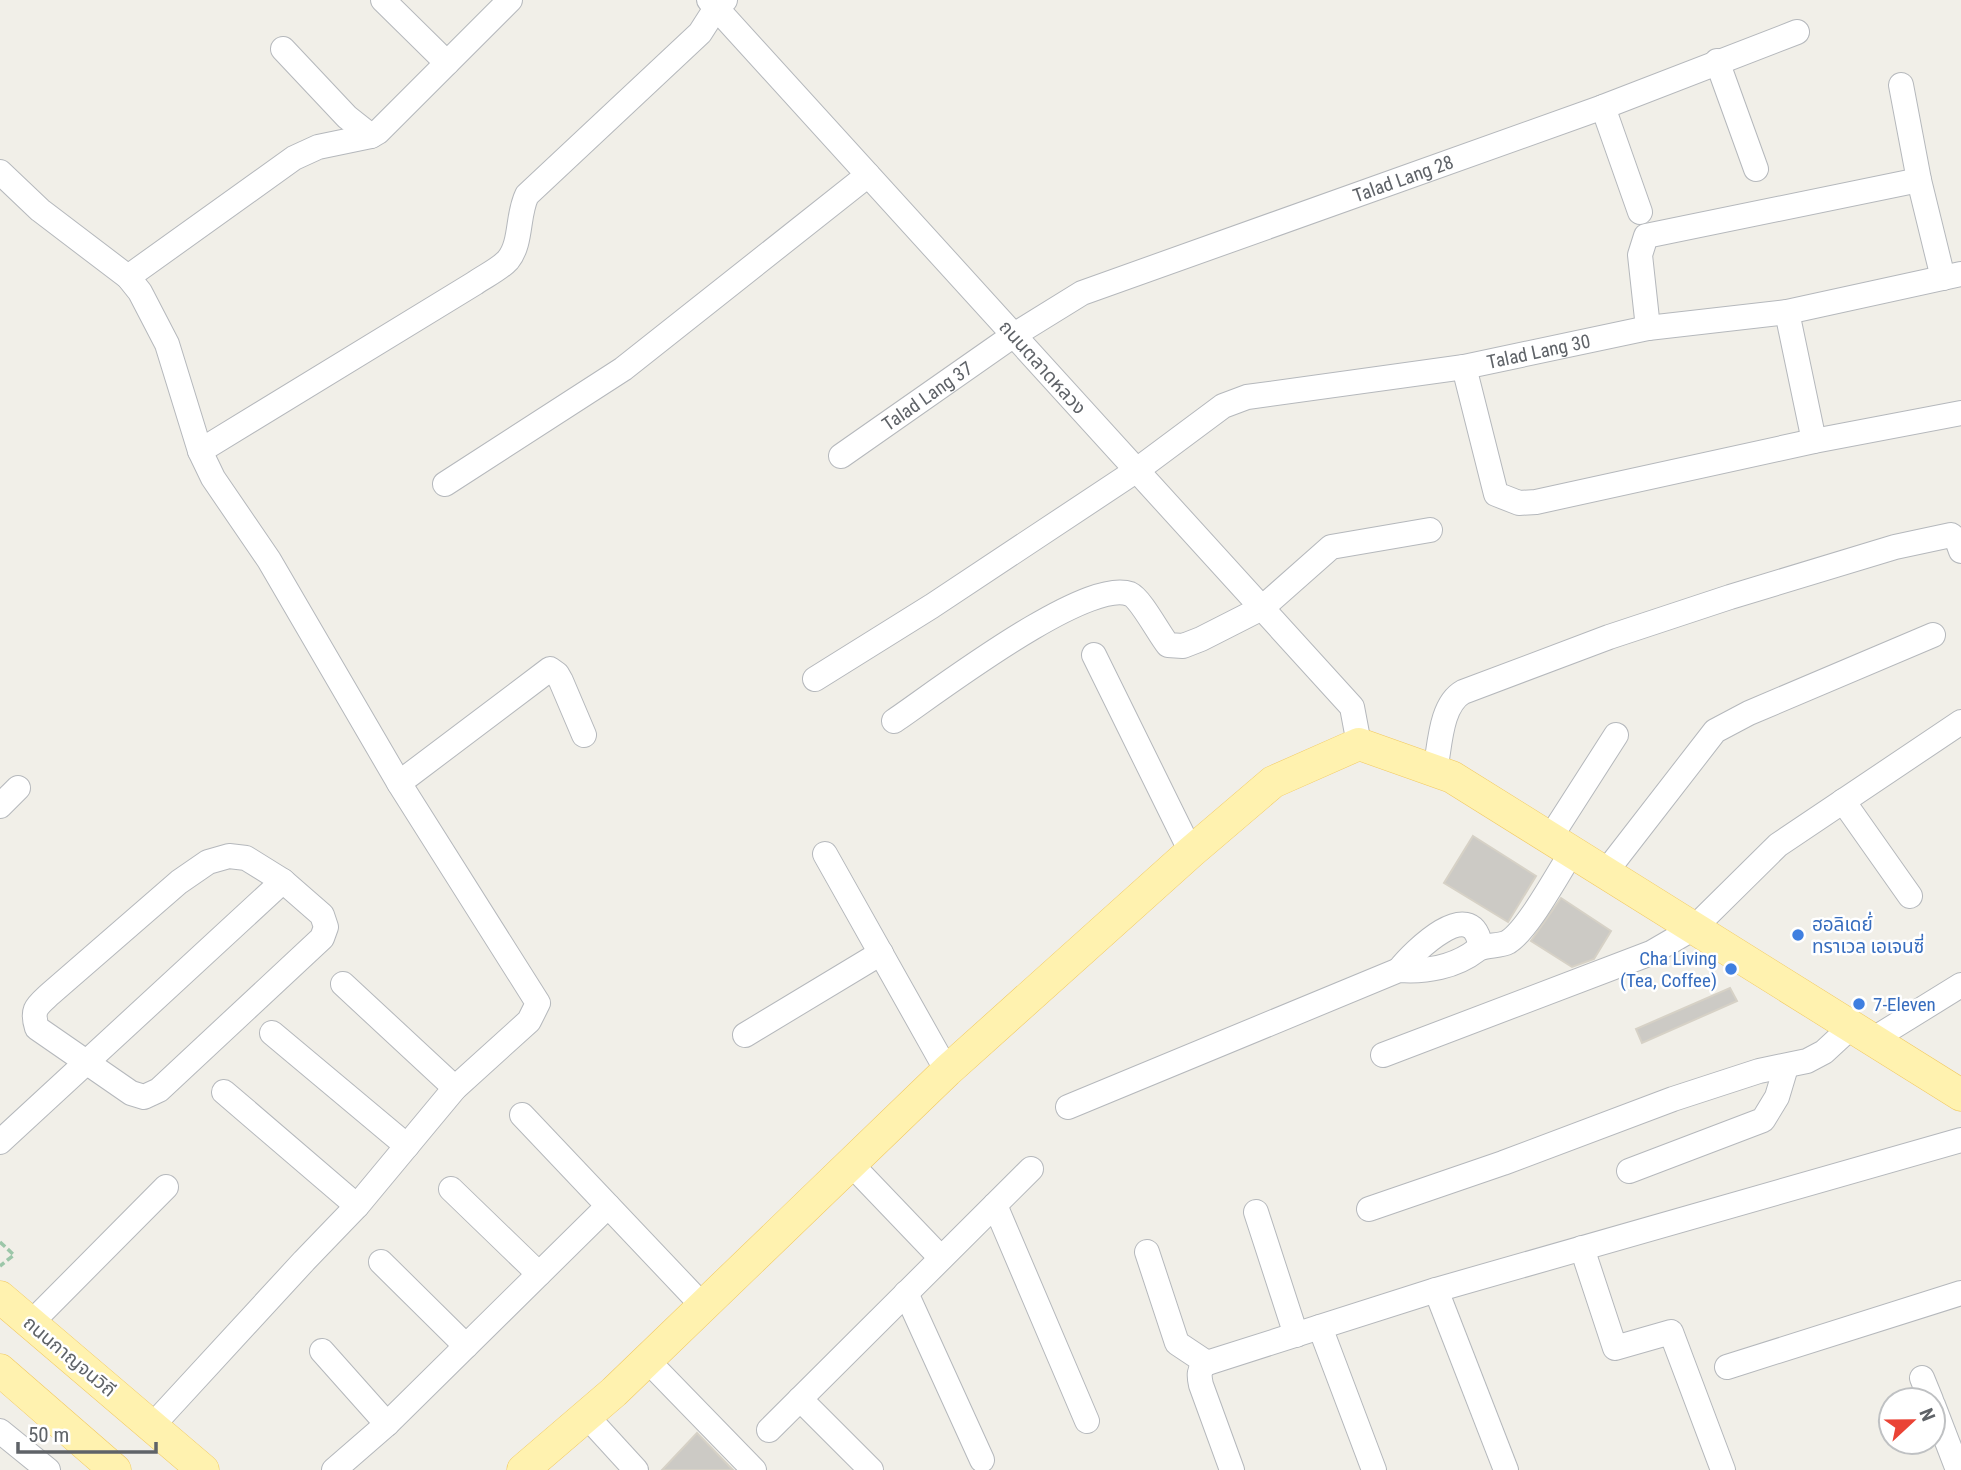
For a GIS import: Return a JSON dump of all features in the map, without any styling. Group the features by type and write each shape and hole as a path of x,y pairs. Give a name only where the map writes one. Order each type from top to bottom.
{"main road":[{"path":"523,1470 614,1392 947,1071 1191,852 1273,782 1359,744 1452,777 1961,1095"},
{"name":"ถนนกาญจนวิถี","path":"0,1297 203,1470"},
{"path":"0,1370 115,1470"},
{"path":"556,1470 614,1392"}],"street":[{"path":"383,0 447,63"},
{"path":"128,277 293,158 318,147 371,136 391,121 510,0"},
{"path":"200,451 475,283 508,260 516,241 527,195 700,33 717,3"},
{"name":"ถนนตลาดหลวง","path":"717,3 868,175 1352,707 1359,744"},
{"name":"Talad Lang 28","path":"1014,335 1082,293 1603,107 1797,32"},
{"path":"283,49 347,117 371,136"},
{"path":"1717,61 1756,169"},
{"path":"1901,85 1919,180 1952,276"},
{"path":"1603,107 1640,212"},
{"path":"0,172 40,210 128,277 140,292 167,344 200,451 213,478 277,573 398,783 538,1003 529,1021 455,1088 357,1206 153,1425"},
{"path":"445,484 623,369 868,175"},
{"path":"1648,328 1640,255 1646,236 1919,180"},
{"name":"Talad Lang 30","path":"815,680 1137,470 1223,406 1248,397 1464,367 1648,328 1787,313 1952,276"},
{"path":"1787,313 1814,441"},
{"name":"Talad Lang 37","path":"841,456 1014,335"},
{"path":"1464,367 1496,494 1518,503 1536,502 1814,441 1961,413"},
{"path":"894,721 1021,634 1080,602 1100,596 1128,593 1136,597 1168,645 1176,648 1201,639 1262,608 1331,547 1430,530"},
{"path":"1435,771 1447,713 1454,699 1463,692 1609,637 1895,547 1951,535 1957,540 1961,551"},
{"path":"1605,873 1715,732 1749,712 1933,635"},
{"path":"1094,656 1191,852"},
{"path":"398,783 550,669 561,681 584,735"},
{"path":"1383,1055 1630,963 1694,928 1772,850 1961,722"},
{"path":"1068,1107 1399,970 1419,948 1459,923 1467,923 1476,931 1480,944 1478,948 1506,943 1517,934 1616,735"},
{"path":"0,806 18,788"},
{"path":"1843,801 1910,896"},
{"path":"825,854 947,1071"},
{"path":"229,856 246,858 283,881 323,915 326,927 322,938 159,1090 144,1097 131,1093 37,1028 33,1016 37,1007 50,994 179,882 208,862 229,856"},
{"path":"0,1142 283,881"},
{"path":"745,1035 881,953"},
{"path":"343,984 455,1088"},
{"path":"1369,1209 1503,1163 1673,1099 1759,1071 1807,1061 1961,985"},
{"path":"272,1033 407,1146"},
{"path":"1629,1171 1762,1120 1777,1097 1786,1067"},
{"path":"224,1093 357,1206"},
{"path":"522,1115 703,1306"},
{"path":"1232,1470 1201,1385 1201,1367 1207,1363 1436,1290 1961,1140"},
{"path":"851,1164 942,1258"},
{"path":"769,1430 1031,1169"},
{"path":"31,1323 166,1187"},
{"path":"451,1189 539,1274"},
{"path":"995,1205 1087,1421"},
{"path":"334,1470 387,1424 608,1206"},
{"path":"1256,1212 1296,1335"},
{"path":"1582,1248 1615,1348 1671,1332 1723,1470"},
{"path":"1147,1252 1177,1343 1207,1363"},
{"path":"381,1262 466,1346"},
{"path":"1436,1290 1506,1470"},
{"path":"906,1293 982,1460"},
{"path":"1727,1367 1961,1293"},
{"path":"1320,1327 1374,1470"},
{"path":"322,1351 387,1424"},
{"path":"647,1360 754,1470"},
{"path":"800,1399 871,1470"},
{"path":"592,1422 636,1470"},
{"path":"1947,1425 1958,1470"},
{"path":"0,1431 48,1470"}],"path":[{"path":"0,1242 14,1255 0,1266"}],"building":[{"path":"1473,836 1536,876 1508,922 1444,883"},
{"path":"1561,898 1611,931 1594,959 1572,967 1531,941"},
{"path":"1730,988 1737,1001 1642,1043 1636,1029"},
{"path":"697,1433 733,1470 662,1470"}],"place":[{"name":"ฮอลิเดย์่ ทราเวล เอเจนซี่","path":"1798,935"},
{"name":"Cha Living (Tea, Coffee)","path":"1731,969"},
{"name":"7-Eleven","path":"1859,1004"}]}
